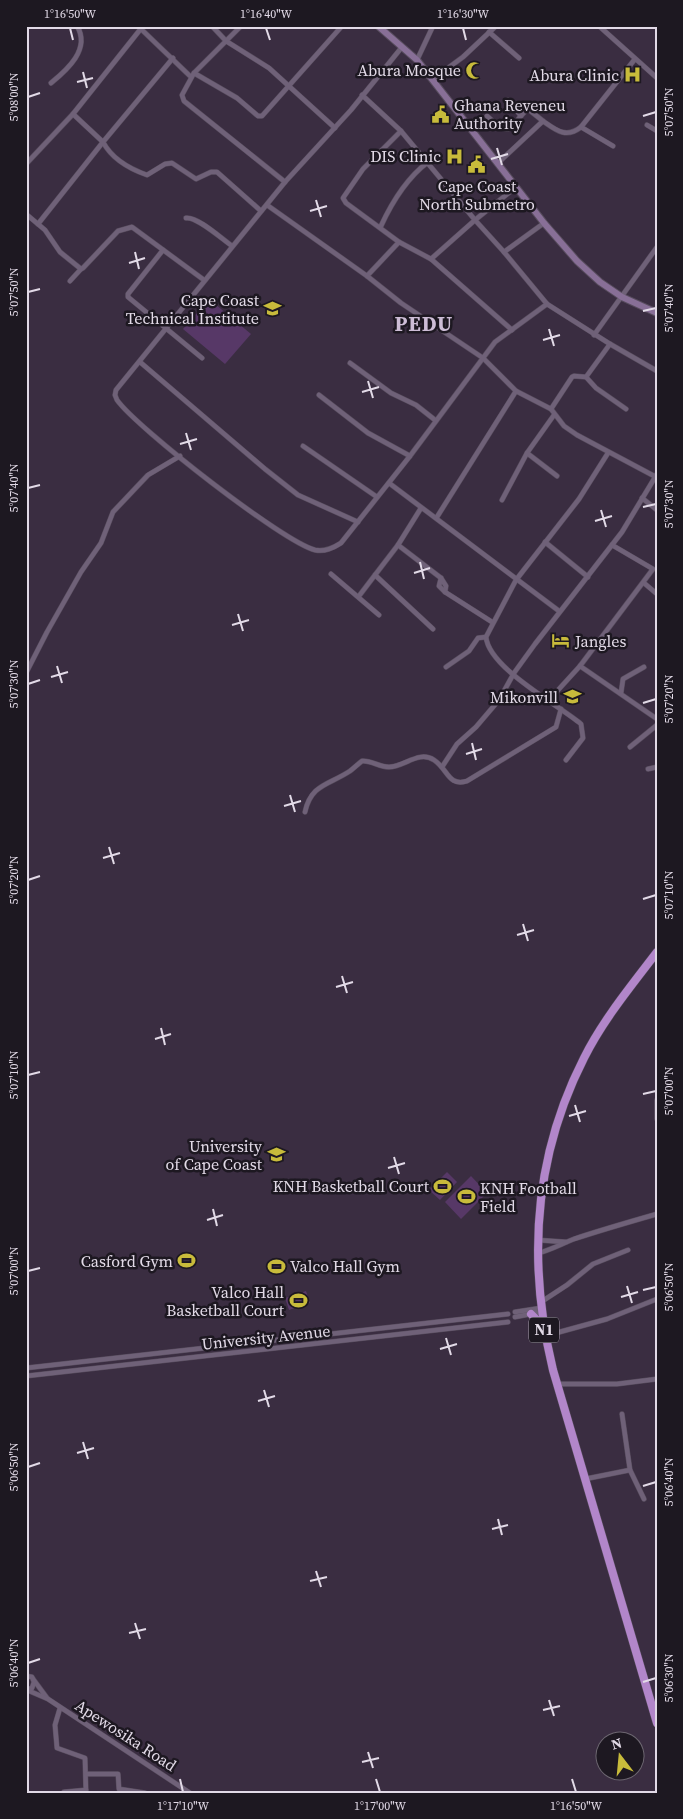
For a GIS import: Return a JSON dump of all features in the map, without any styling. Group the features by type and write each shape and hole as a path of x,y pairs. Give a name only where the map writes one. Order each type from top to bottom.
{"highway":[{"name":"N1","path":"657,952 610,1015 576,1074 560,1114 548,1160 540,1202 536,1253 545,1336 557,1384 657,1723"},
{"path":"541,1305 531,1312 544,1326"}],"main road":[{"path":"378,26 417,60 544,223 588,272 622,297 657,313"}],"street":[{"path":"51,82 74,62 81,36 77,26"},
{"path":"212,26 226,41 269,68 335,128"},
{"path":"241,26 192,74 182,95 184,100 285,182"},
{"path":"26,164 73,114 142,27 192,74 237,98 258,116 264,115 288,85 342,26"},
{"path":"417,60 433,26"},
{"path":"433,79 463,57 496,26"},
{"path":"599,26 657,78"},
{"path":"489,32 519,58"},
{"path":"402,47 335,128 285,182 232,246 116,390 115,395 124,409 180,456 278,529 315,550 325,550 341,544 410,456 434,420 491,346 547,304"},
{"path":"38,224 173,58"},
{"path":"487,116 498,126 507,129 514,127 528,109 543,121 569,134 581,127 635,59"},
{"path":"362,95 401,130 547,304 594,335 657,371"},
{"path":"508,100 521,116"},
{"path":"73,114 118,159 134,170 147,175 168,163 172,163 196,180 211,172 217,172 262,211"},
{"path":"498,162 543,121"},
{"path":"647,125 657,131"},
{"path":"581,127 613,146"},
{"path":"401,130 363,169 343,198 399,242 431,259 512,330"},
{"path":"381,226 402,189 413,174 428,162"},
{"path":"431,259 516,187"},
{"path":"267,205 368,276 401,303 483,358 516,391 551,409 554,416 577,435 608,453 656,476 612,545 559,611 514,673 500,700 476,727 457,744 442,767"},
{"path":"26,214 38,224 60,252 81,268"},
{"path":"186,218 200,222 232,246"},
{"path":"504,252 544,223"},
{"path":"70,280 81,268 84,268 118,231 132,227 204,280"},
{"path":"368,276 399,242"},
{"path":"594,335 657,247"},
{"path":"163,250 128,295 202,358"},
{"path":"586,377 610,344"},
{"path":"140,362 298,495 358,522"},
{"path":"350,363 391,393 416,405 434,420"},
{"path":"551,409 574,376 586,377 596,388 626,409"},
{"path":"437,517 516,391"},
{"path":"319,395 368,433 410,456"},
{"path":"502,500 527,453 554,416"},
{"path":"303,446 377,497"},
{"path":"527,453 557,476"},
{"path":"566,760 583,738 581,724 526,684 491,652 486,637 492,622 516,580 579,499 608,453"},
{"path":"26,674 81,572 101,543 113,512 148,475 180,456"},
{"path":"389,483 421,508 437,517 516,580 559,611"},
{"path":"642,498 657,510"},
{"path":"359,596 398,545 421,508"},
{"path":"545,542 588,577"},
{"path":"398,545 442,578 446,586 445,592 492,622"},
{"path":"612,545 653,569"},
{"path":"549,700 580,666 657,564"},
{"path":"331,574 379,615"},
{"path":"375,575 433,629"},
{"path":"644,583 657,594"},
{"path":"446,667 469,651 478,638 486,637"},
{"path":"580,666 657,719"},
{"path":"621,693 623,679 644,668"},
{"path":"305,812 310,796 316,790 351,771 362,761 389,767 412,759 428,757 442,767 453,782 458,784 467,781 556,727 561,709"},
{"path":"630,747 657,725"},
{"path":"648,769 657,768"},
{"path":"657,1100 657,1119"},
{"path":"536,1253 555,1249 566,1242 657,1214"},
{"path":"537,1240 566,1242"},
{"path":"515,1314 531,1312 593,1264 628,1250"},
{"path":"545,1336 607,1319 657,1299"},
{"name":"University Avenue","path":"26,1368 508,1314"},
{"name":"University Avenue","path":"26,1376 508,1322"},
{"path":"557,1384 617,1384 657,1379"},
{"path":"622,1414 630,1470 644,1499"},
{"path":"585,1480 630,1470"},
{"path":"27,1690 33,1686 29,1676"},
{"name":"Apewosika Road","path":"29,1676 48,1699 60,1708 190,1793"},
{"name":"Apewosika Road","path":"27,1690 48,1699"},
{"path":"60,1708 55,1727 57,1748 85,1758 87,1774 86,1791 64,1792"},
{"path":"87,1774 118,1774 119,1789 145,1793"}],"shaded area":[{"path":"209,299 251,334 225,364 183,329"},
{"name":"KNH Basketball Court","path":"447,1172 457,1182 440,1200 429,1190"},
{"name":"KNH Football Field","path":"471,1176 487,1193 461,1219 445,1202"},
{"name":"Valco Hall Basketball Court","path":"306,1291 310,1303 289,1310 285,1298"}],"place":[{"name":"Abura Mosque","path":"475,70"},
{"name":"Abura Clinic","path":"633,75"},
{"name":"Ghana Reveneu Authority","path":"440,114"},
{"name":"DIS Clinic","path":"455,156"},
{"name":"Cape Coast North Submetro","path":"477,165"},
{"name":"Cape Coast Technical Institute","path":"273,309"},
{"name":"Jangles","path":"561,641"},
{"name":"Mikonvill","path":"572,697"},
{"name":"University of Cape Coast","path":"276,1155"},
{"name":"KNH Basketball Court","path":"443,1186"},
{"name":"KNH Football Field","path":"466,1197"},
{"name":"Casford Gym","path":"187,1261"},
{"name":"Valco Hall Gym","path":"276,1266"},
{"name":"Valco Hall Basketball Court","path":"298,1301"}],"district":[{"name":"PEDU","path":"424,324"}]}
